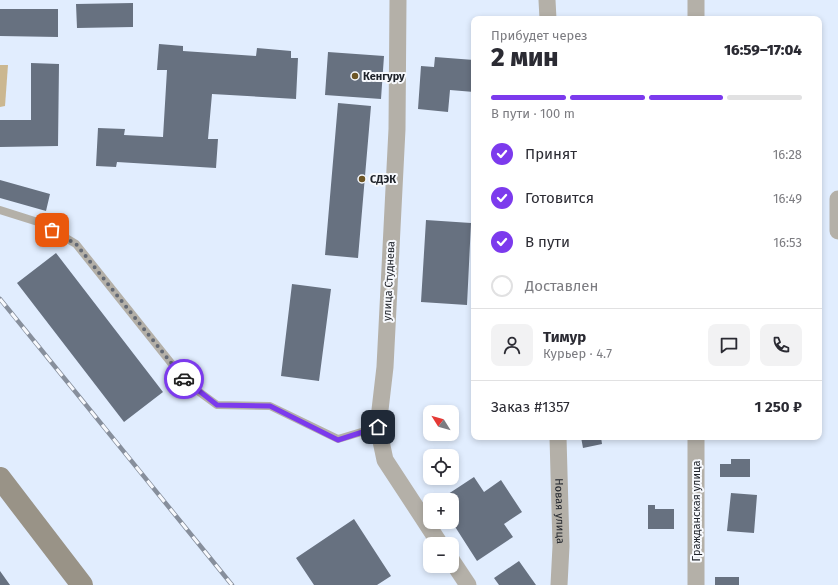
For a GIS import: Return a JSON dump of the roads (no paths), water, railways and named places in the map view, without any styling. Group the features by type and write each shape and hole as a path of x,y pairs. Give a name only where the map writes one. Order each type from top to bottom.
{"main road":[{"path":"0,478 82,585"}],"street":[{"name":"улица Студнева","path":"398,0 397,129 385,367 378,427 385,460 435,537"},
{"path":"547,0 548,16"},
{"path":"696,0 696,16"},
{"path":"838,199 838,231"},
{"name":"Новая улица","path":"558,440 561,546 559,585"},
{"name":"Гражданская улица","path":"696,440 696,585"},
{"path":"459,572 468,585"}],"lane":[{"path":"0,210 41,223 76,244 187,383 217,405 270,406 338,440 378,427"}],"railway":[{"path":"0,299 232,585"}],"place":[{"name":"Кенгуру","path":"355,76"},
{"name":"СДЭК","path":"362,179"}]}
